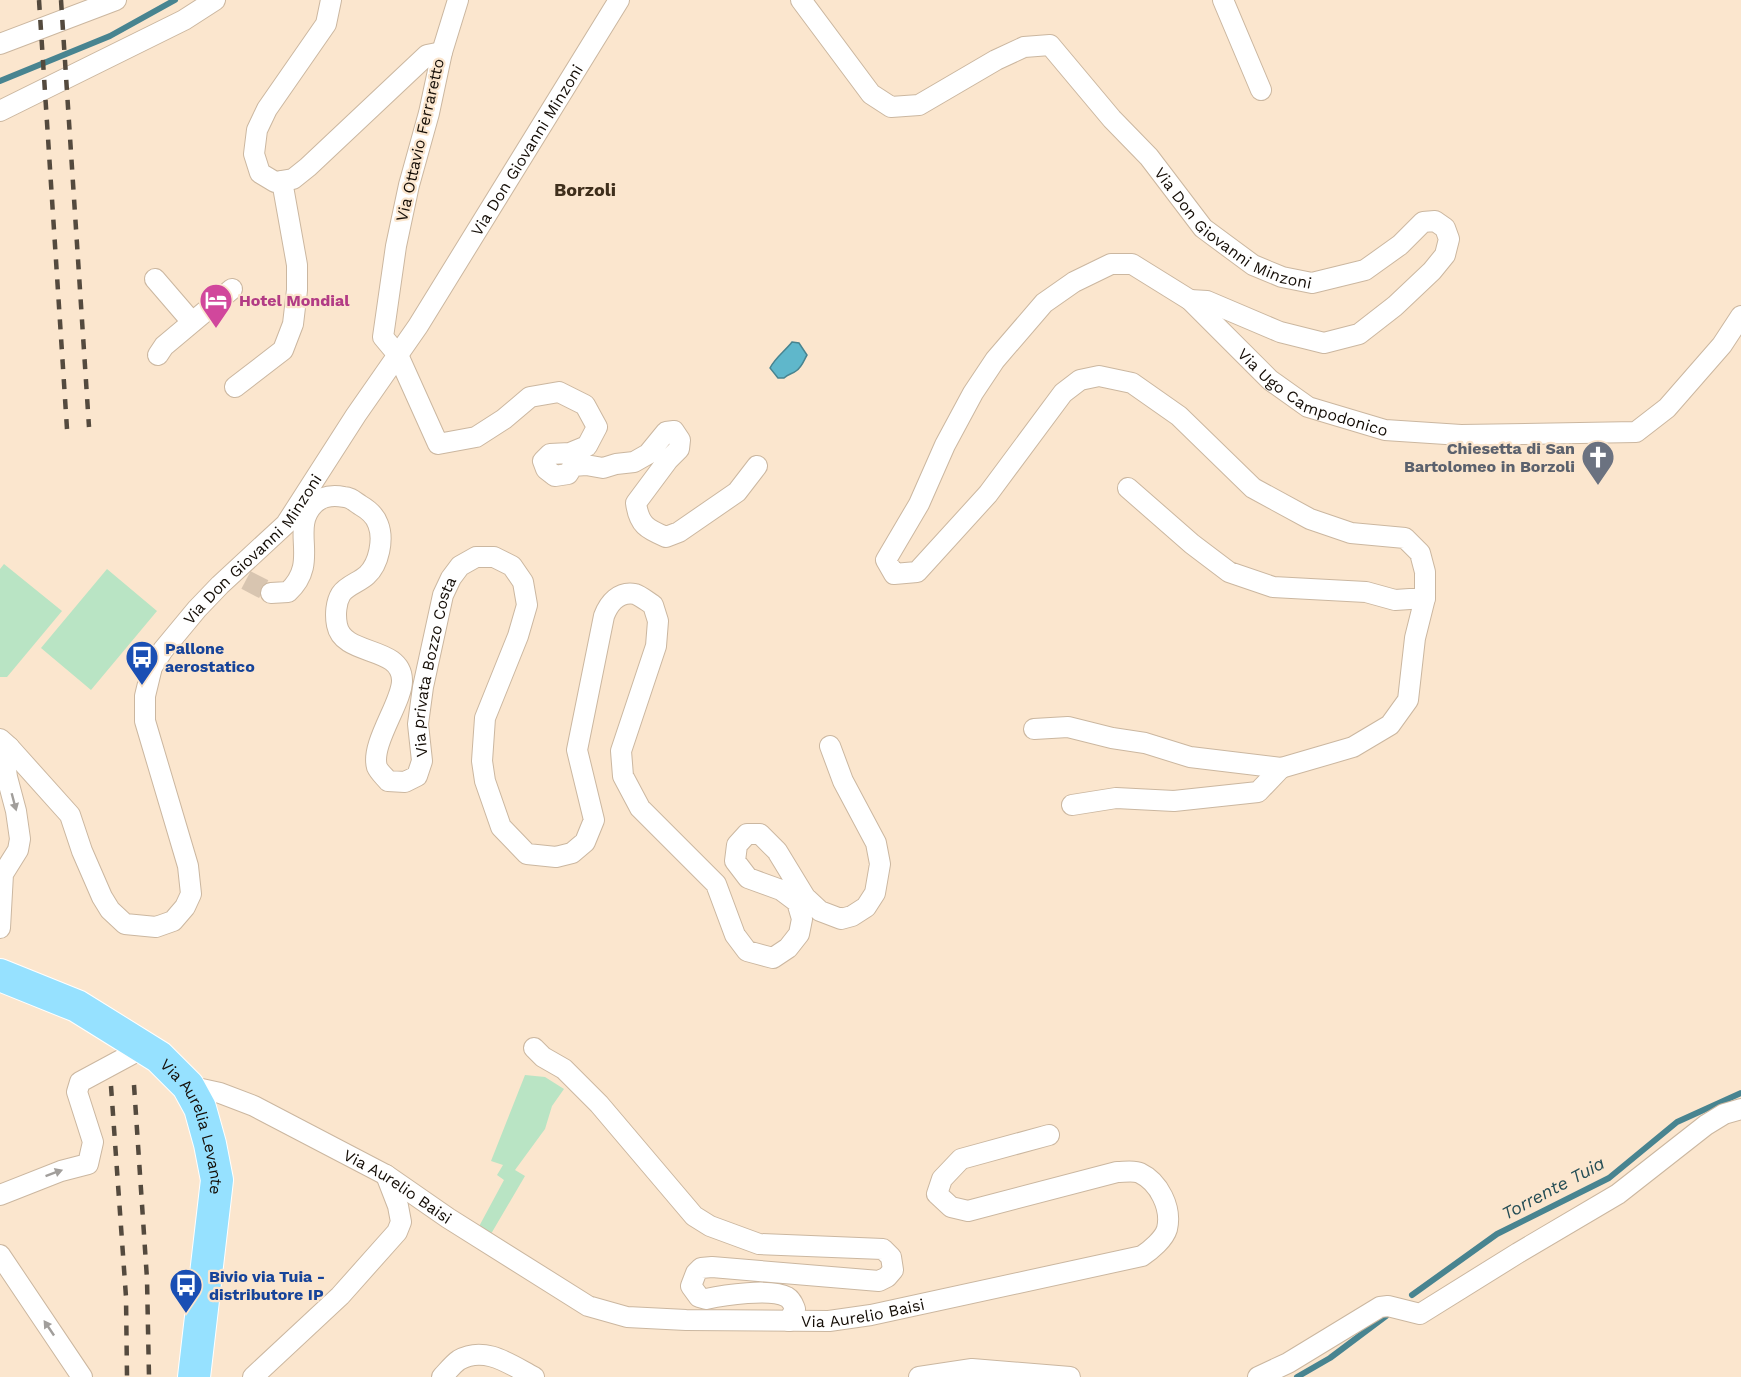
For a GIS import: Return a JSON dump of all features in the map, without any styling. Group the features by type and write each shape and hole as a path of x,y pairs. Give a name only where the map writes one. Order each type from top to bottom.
{"main road":[{"name":"Via Aurelia Levante","path":"0,975 77,1006 141,1045 159,1057 188,1086 200,1108 217,1180 194,1377"}],"street":[{"path":"0,44 116,0"},
{"path":"0,111 184,20 215,0"},
{"path":"235,387 284,350 293,324 297,265 282,181 275,182 260,173 254,154 257,130 267,109 326,24 331,0"},
{"path":"442,52 458,0"},
{"name":"Via Don Giovanni Minzoni","path":"5,743 70,815 82,851 110,910 125,924 136,926 156,927 173,921 185,907 191,894 190,881 188,866 145,721 145,696 152,667 197,609 240,576 286,524 356,415 398,355 521,162 620,0"},
{"name":"Via Don Giovanni Minzoni","path":"801,0 871,94 891,107 919,105 996,60 1024,47 1050,45 1112,119 1149,157 1203,228 1253,265 1282,277 1312,283 1365,270 1400,245 1417,225 1423,222 1435,221 1441,224 1448,233 1445,255 1432,271 1395,306 1359,334 1324,344 1280,332 1207,302 1190,300"},
{"path":"1223,0 1261,90"},
{"name":"Via Ottavio Ferraretto","path":"282,181 293,178 308,167 426,55 442,52 396,246 383,337 398,355 438,444 476,437 504,419 530,397 559,392 585,405 597,427 587,446 570,453 550,454 543,460 546,470 555,476 568,474 573,466 586,465 603,468 633,462 648,454 666,432 674,431 680,440 679,449 636,503 647,529 666,537 680,532 737,492 757,466"},
{"path":"1034,729 1068,727 1112,738 1145,743 1190,757 1281,768 1353,747 1390,725 1408,700 1415,638 1425,597 1425,572 1420,552 1405,538 1351,533 1310,519 1253,488 1179,416 1132,383 1099,376 1080,380 1063,393 988,494 917,572 894,574 886,560 919,504 945,445 973,393 995,360 1044,303 1074,282 1111,264 1132,264 1190,300"},
{"path":"155,279 192,322"},
{"path":"158,355 164,345 232,289"},
{"name":"Via Ugo Campodonico","path":"1190,300 1270,380 1308,407 1385,430 1461,435 1636,432 1667,408 1722,345 1741,316"},
{"path":"1128,488 1192,544 1229,572 1273,587 1366,592 1395,600 1425,597"},
{"name":"Via privata Bozzo Costa","path":"271,593 288,592 297,584 306,556 303,539 305,519 314,504 331,495 348,497 369,510 378,524 381,543 376,562 368,575 342,592 336,605 337,627 345,638 357,646 385,656 398,666 403,679 401,690 377,756 377,768 388,781 405,782 417,776 422,761 418,724 423,687 443,595 451,578 460,566 476,557 494,557 512,566 523,582 527,605 518,636 484,718 483,771 501,827 527,854 556,857 572,853 585,842 594,820 577,750 604,616 609,604 620,596 635,594 653,605 658,621 656,646 621,751 623,776 640,808 716,884 735,935 747,951 773,958 788,948 799,934 802,919 797,902 781,890 748,878 735,861 737,845 747,834 760,834 777,851 806,897 820,911 842,919 852,916 867,907 875,893 880,864 876,843 843,781 830,746"},
{"path":"0,928 3,874 18,850 20,839 16,811 7,777 5,743"},
{"path":"1072,805 1116,798 1174,801 1258,792 1281,768"},
{"path":"0,1195 61,1171 88,1164 93,1142 77,1092 80,1082 132,1054 141,1045"},
{"path":"534,1048 543,1057 564,1069 599,1104 694,1216 710,1226 759,1244 883,1249 894,1262 893,1270 887,1278 879,1281 712,1267 701,1268 693,1280 691,1286 699,1297 706,1299 771,1293 787,1297 793,1302 795,1309 789,1321"},
{"name":"Via Aurelio Baisi","path":"188,1086 220,1093 254,1106 386,1175 448,1218 588,1306 627,1317 829,1321 871,1315 1142,1256 1151,1250 1167,1230 1168,1214 1165,1200 1153,1181 1138,1172 1117,1172 968,1211 951,1208 937,1194 942,1179 961,1159 1049,1135"},
{"path":"1258,1377 1288,1363 1380,1307 1388,1306 1420,1314 1618,1194 1706,1125 1724,1114 1741,1109"},
{"path":"253,1377 340,1296 397,1232 401,1222 398,1206 386,1175"},
{"path":"0,1255 76,1375"},
{"path":"442,1377 459,1360 477,1354 494,1357 534,1377"},
{"path":"919,1377 972,1369 1070,1377"}],"green space":[{"path":"4,564 62,611 7,677 0,677 0,569"},
{"path":"107,569 157,611 91,690 41,648"},
{"path":"525,1075 545,1077 564,1089 552,1106 545,1129 515,1170 525,1176 488,1239 476,1232 504,1180 497,1175 503,1165 491,1161"}],"water":[{"path":"792,342 799,343 807,355 798,369 784,378 778,378 770,368"}],"waterway":[{"path":"0,81 110,36 175,0"},
{"name":"Torrente Tuia","path":"1412,1295 1497,1234 1609,1178 1677,1122 1741,1093"},
{"name":"Torrente Tuia","path":"1297,1377 1330,1358 1386,1316"}],"tunnel":[{"path":"246,580 271,593"}],"railway":[{"path":"39,0 67,429"},
{"path":"61,0 89,427"},
{"path":"134,1085 147,1279 149,1377"},
{"path":"111,1086 126,1297 127,1377"}],"place":[{"name":"Hotel Mondial","path":"216,329"},
{"name":"Chiesetta di San Bartolomeo in Borzoli","path":"1598,486"},
{"name":"Pallone aerostatico","path":"142,686"},
{"name":"Bivio via Tuia - distributore IP","path":"186,1314"}],"district":[{"name":"Borzoli","path":"585,189"}]}
